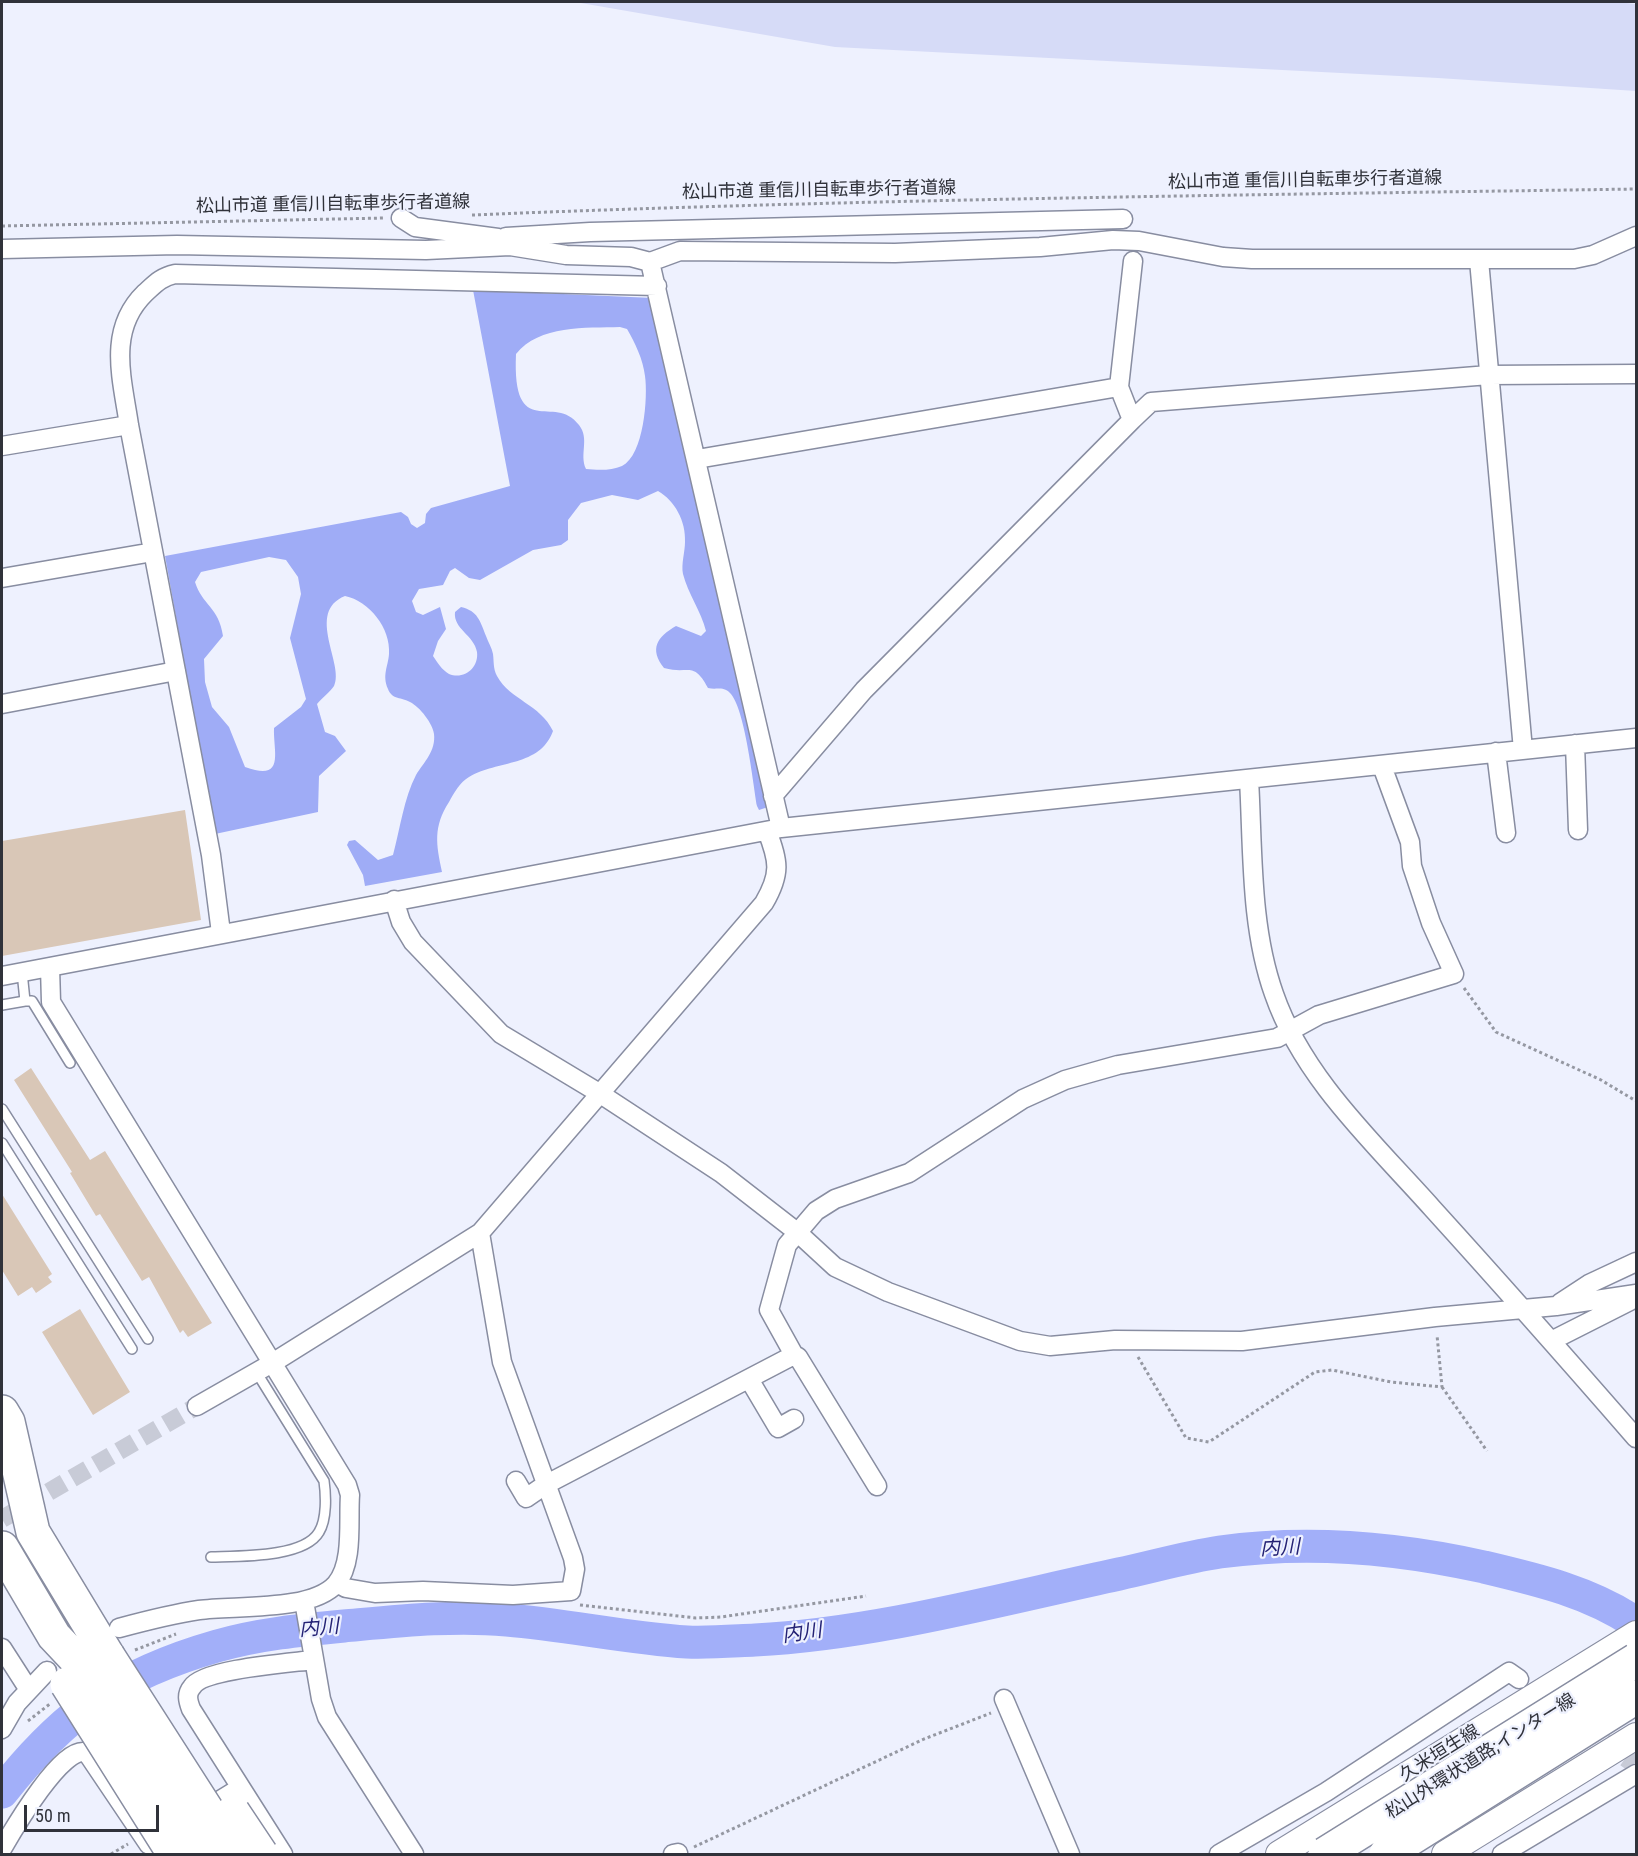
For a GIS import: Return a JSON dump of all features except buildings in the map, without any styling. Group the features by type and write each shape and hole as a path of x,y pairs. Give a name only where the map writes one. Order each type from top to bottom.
{"highway":[{"path":"2,1412 8,1422 33,1532 92,1665 159,1851"},
{"path":"2,1548 54,1636 92,1665 203,1764 261,1854"},
{"name":"松山外環状道路;インター線","path":"1325,1854 1636,1660"},
{"path":"92,1665 204,1854"},
{"path":"92,1665 235,1854"},
{"name":"松山外環状道路;インター線","path":"1386,1854 1636,1697"}],"main road":[{"name":"久米垣生線","path":"1279,1854 1636,1634"},
{"path":"1445,1854 1636,1736"}],"street":[{"path":"401,218 415,227 566,255 631,257 651,262 680,251 895,253 1040,247 1113,240 1139,241 1223,257 1242,258 1574,259 1593,255 1636,236"},
{"path":"2,249 177,245 426,250 590,232 1123,219"},
{"path":"1479,260 1522,750"},
{"path":"1132,420 1119,387 1133,261"},
{"path":"196,1406 274,1362 480,1233 764,903 776,879 778,867 773,796 651,262"},
{"path":"221,933 211,855 121,374 122,332 131,306 163,276 175,274 657,286"},
{"path":"773,796 864,690 1151,402 1489,375 1636,374"},
{"path":"696,459 1119,387"},
{"path":"2,446 129,425"},
{"path":"2,578 153,552"},
{"path":"2,704 176,671"},
{"path":"2,976 394,900 774,830 1636,738"},
{"path":"1575,744 1578,830"},
{"path":"1496,752 1506,833"},
{"path":"877,1486 798,1357 794,1355 769,1310 780,1263 787,1245 816,1211 836,1199 909,1173 1023,1099 1065,1080 1118,1065 1265,1041 1290,1032 1320,1015 1454,974 1431,923 1412,866 1410,842 1382,766"},
{"path":"1249,779 1256,908 1261,945 1273,994 1290,1032 1345,1110 1636,1438"},
{"path":"394,900 400,922 413,942 501,1034 599,1093 713,1167 797,1232 835,1267 888,1292 1020,1341 1050,1346 1128,1340 1242,1341 1636,1295"},
{"path":"2,1729 29,1690 92,1665 200,1610 304,1605 329,1590 337,1583 345,1564 350,1495 347,1485 274,1362 51,1002 50,967"},
{"path":"337,1583 354,1590 375,1593 423,1591 513,1595 571,1591 575,1569 573,1557 502,1362 480,1233"},
{"path":"1556,1306 1589,1284 1636,1262"},
{"path":"1551,1341 1636,1295"},
{"path":"516,1481 526,1498 546,1485 794,1355"},
{"path":"749,1379 778,1428 794,1419"},
{"path":"304,1605 327,1717 414,1854"},
{"path":"2,1648 29,1690"},
{"path":"283,1854 191,1709 187,1697 192,1686 202,1678 313,1655"},
{"path":"1219,1854 1326,1792 1509,1672 1519,1679"},
{"path":"1005,1703 1070,1854"},
{"path":"2,1849 53,1773 75,1753 82,1751 87,1753 159,1851 240,1788"},
{"path":"1502,1854 1636,1768"}],"lane":[{"path":"22,972 25,1001"},
{"path":"2,1005 32,1001 70,1063"},
{"path":"2,1109 148,1339"},
{"path":"2,1143 132,1349"},
{"path":"211,1557 287,1551 306,1544 319,1532 326,1498 324,1481 257,1372"}],"path":[{"name":"松山市道 重信川自転車歩行者道線","path":"461,216 651,208 1086,197 1636,189"},
{"name":"松山市道 重信川自転車歩行者道線","path":"2,226 401,218"},
{"path":"1454,974 1496,1032 1601,1080 1636,1101"},
{"path":"1435,1317 1442,1387 1486,1450"},
{"path":"1128,1340 1186,1438 1209,1442 1315,1372 1332,1371 1391,1382 1442,1387"},
{"path":"579,1605 696,1618 721,1617 866,1596"},
{"path":"676,1854 1005,1703"}],"shaded area":[{"path":"575,2 1617,2 1636,4 1636,91 1438,78 835,47"},
{"path":"473,290 653,298 768,807 759,810 757,806 744,729 730,693 722,689 708,688 703,679 694,671 664,668 659,661 657,644 676,626 701,636 706,631 683,574 684,527 670,500 658,491 638,500 612,495 581,503 568,520 568,540 561,545 533,550 480,580 469,578 455,568 450,571 443,585 419,589 412,601 416,612 423,615 440,607 446,629 438,641 433,656 449,674 465,674 476,663 475,646 457,623 455,612 461,607 475,614 492,650 497,676 509,691 541,714 553,731 547,743 528,757 480,772 469,777 460,785 444,811 438,828 437,844 442,872 365,886 363,875 347,845 349,841 355,840 378,860 393,855 408,794 416,775 431,751 434,734 429,721 414,704 395,697 388,689 385,675 389,644 377,617 362,604 345,596 333,604 328,614 327,626 336,677 334,686 317,704 325,732 335,736 346,751 319,776 318,812 215,834 165,556 401,512 417,528 425,523 426,514 431,508 510,486","holes":["620,327 627,329 644,370 646,397 640,438 629,460 622,466 599,470 586,469 584,436 579,425 569,416 558,412 528,407 521,398 517,381 516,354 537,338 550,333 578,328","269,557 286,560 298,577 301,594 290,638 306,699 301,707 274,728 275,755 272,768 267,771 258,771 245,767 229,727 212,707 205,682 204,659 223,636 218,619 195,582 201,572"]}],"waterway":[{"name":"内川","path":"2,1792 25,1764 71,1718 122,1684 182,1657 217,1646 264,1635 312,1629 466,1618 530,1622 687,1642 800,1636 846,1631 938,1614 1207,1554 1253,1548 1319,1546 1419,1555 1484,1567 1563,1588 1601,1603 1636,1623"}],"tunnel":[{"path":"2,1519 197,1406"},
{"path":"1582,1726 1634,1764"}]}
